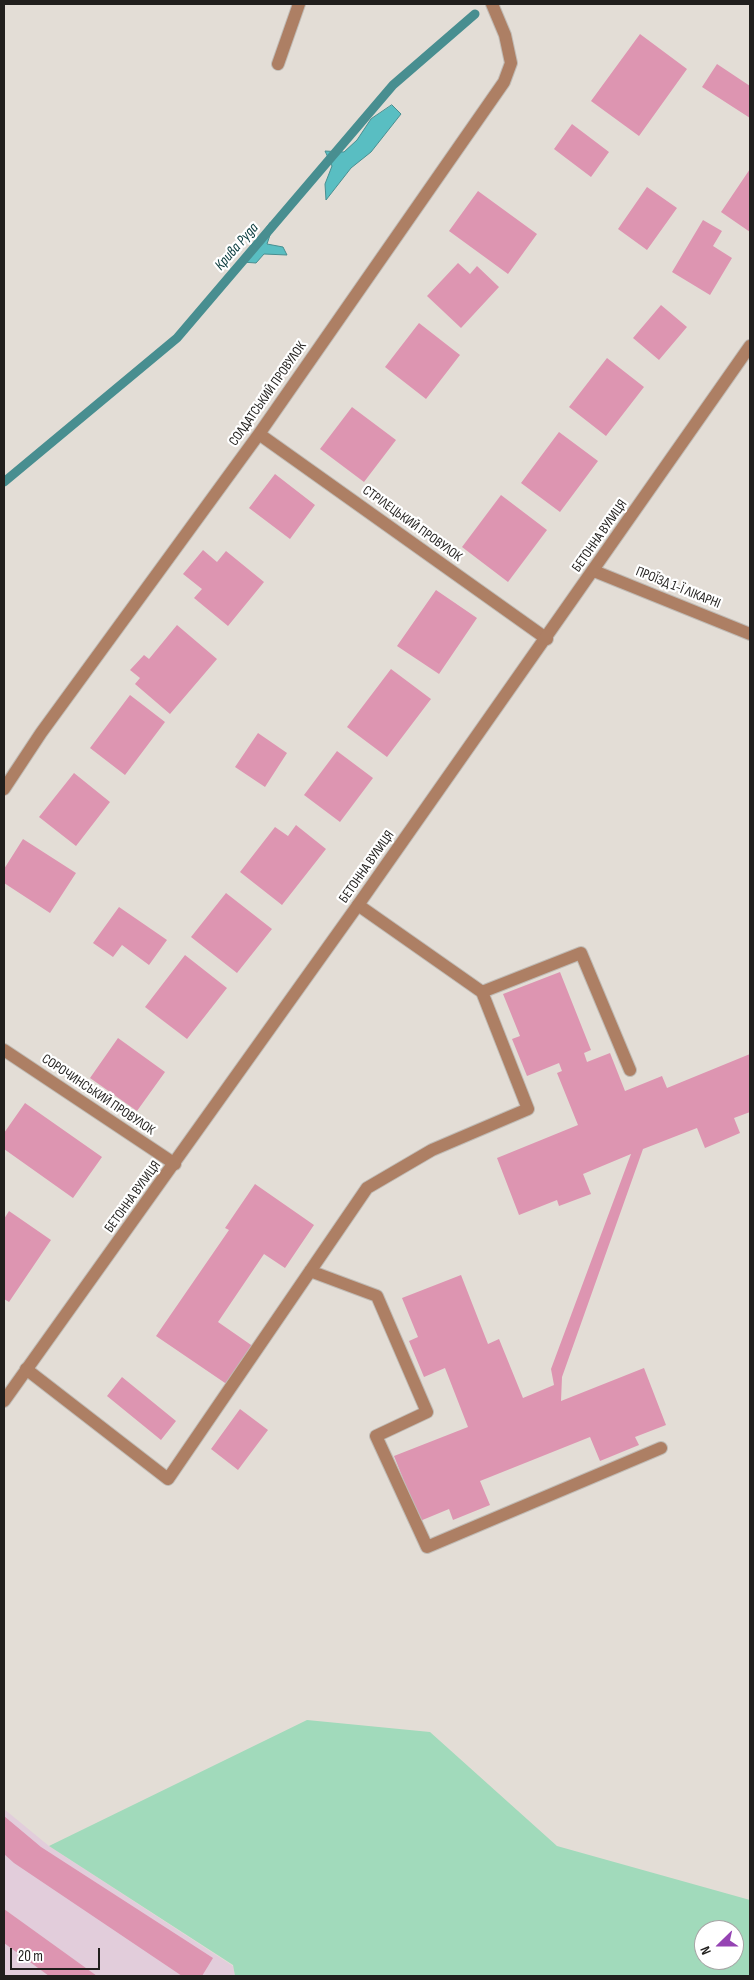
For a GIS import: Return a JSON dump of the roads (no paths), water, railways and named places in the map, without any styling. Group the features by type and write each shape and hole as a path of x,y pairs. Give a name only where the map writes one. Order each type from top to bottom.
{"street":[{"path":"278,64 299,4"},
{"name":"СОЛДАТСЬКИЙ ПРОВУЛОК","path":"4,789 41,733 259,434 504,82 511,63 505,35 492,4"},
{"name":"БЕТОННА ВУЛИЦЯ","path":"4,1401 175,1164 547,639 750,346"},
{"name":"СТРІЛЕЦЬКИЙ ПРОВУЛОК","path":"259,434 547,639"},
{"name":"ПРОЇЗД 1-Ї ЛІКАРНІ","path":"594,571 750,634"},
{"path":"26,1369 168,1479 367,1188 432,1150 528,1109 482,992 358,905"},
{"path":"482,992 581,953 630,1070"},
{"name":"СОРОЧИНСЬКИЙ ПРОВУЛОК","path":"4,1050 175,1164"},
{"path":"310,1271 378,1296 427,1412 376,1436 427,1547 661,1448"}],"water":[{"path":"392,105 401,114 371,152 351,168 326,200 325,184 332,166 325,151 344,152 357,140 371,119"},
{"path":"270,223 270,235 267,244 283,247 287,255 264,254 256,263 242,262"}],"waterway":[{"name":"Крива Руда","path":"4,482 177,338 393,85 475,14"}]}
